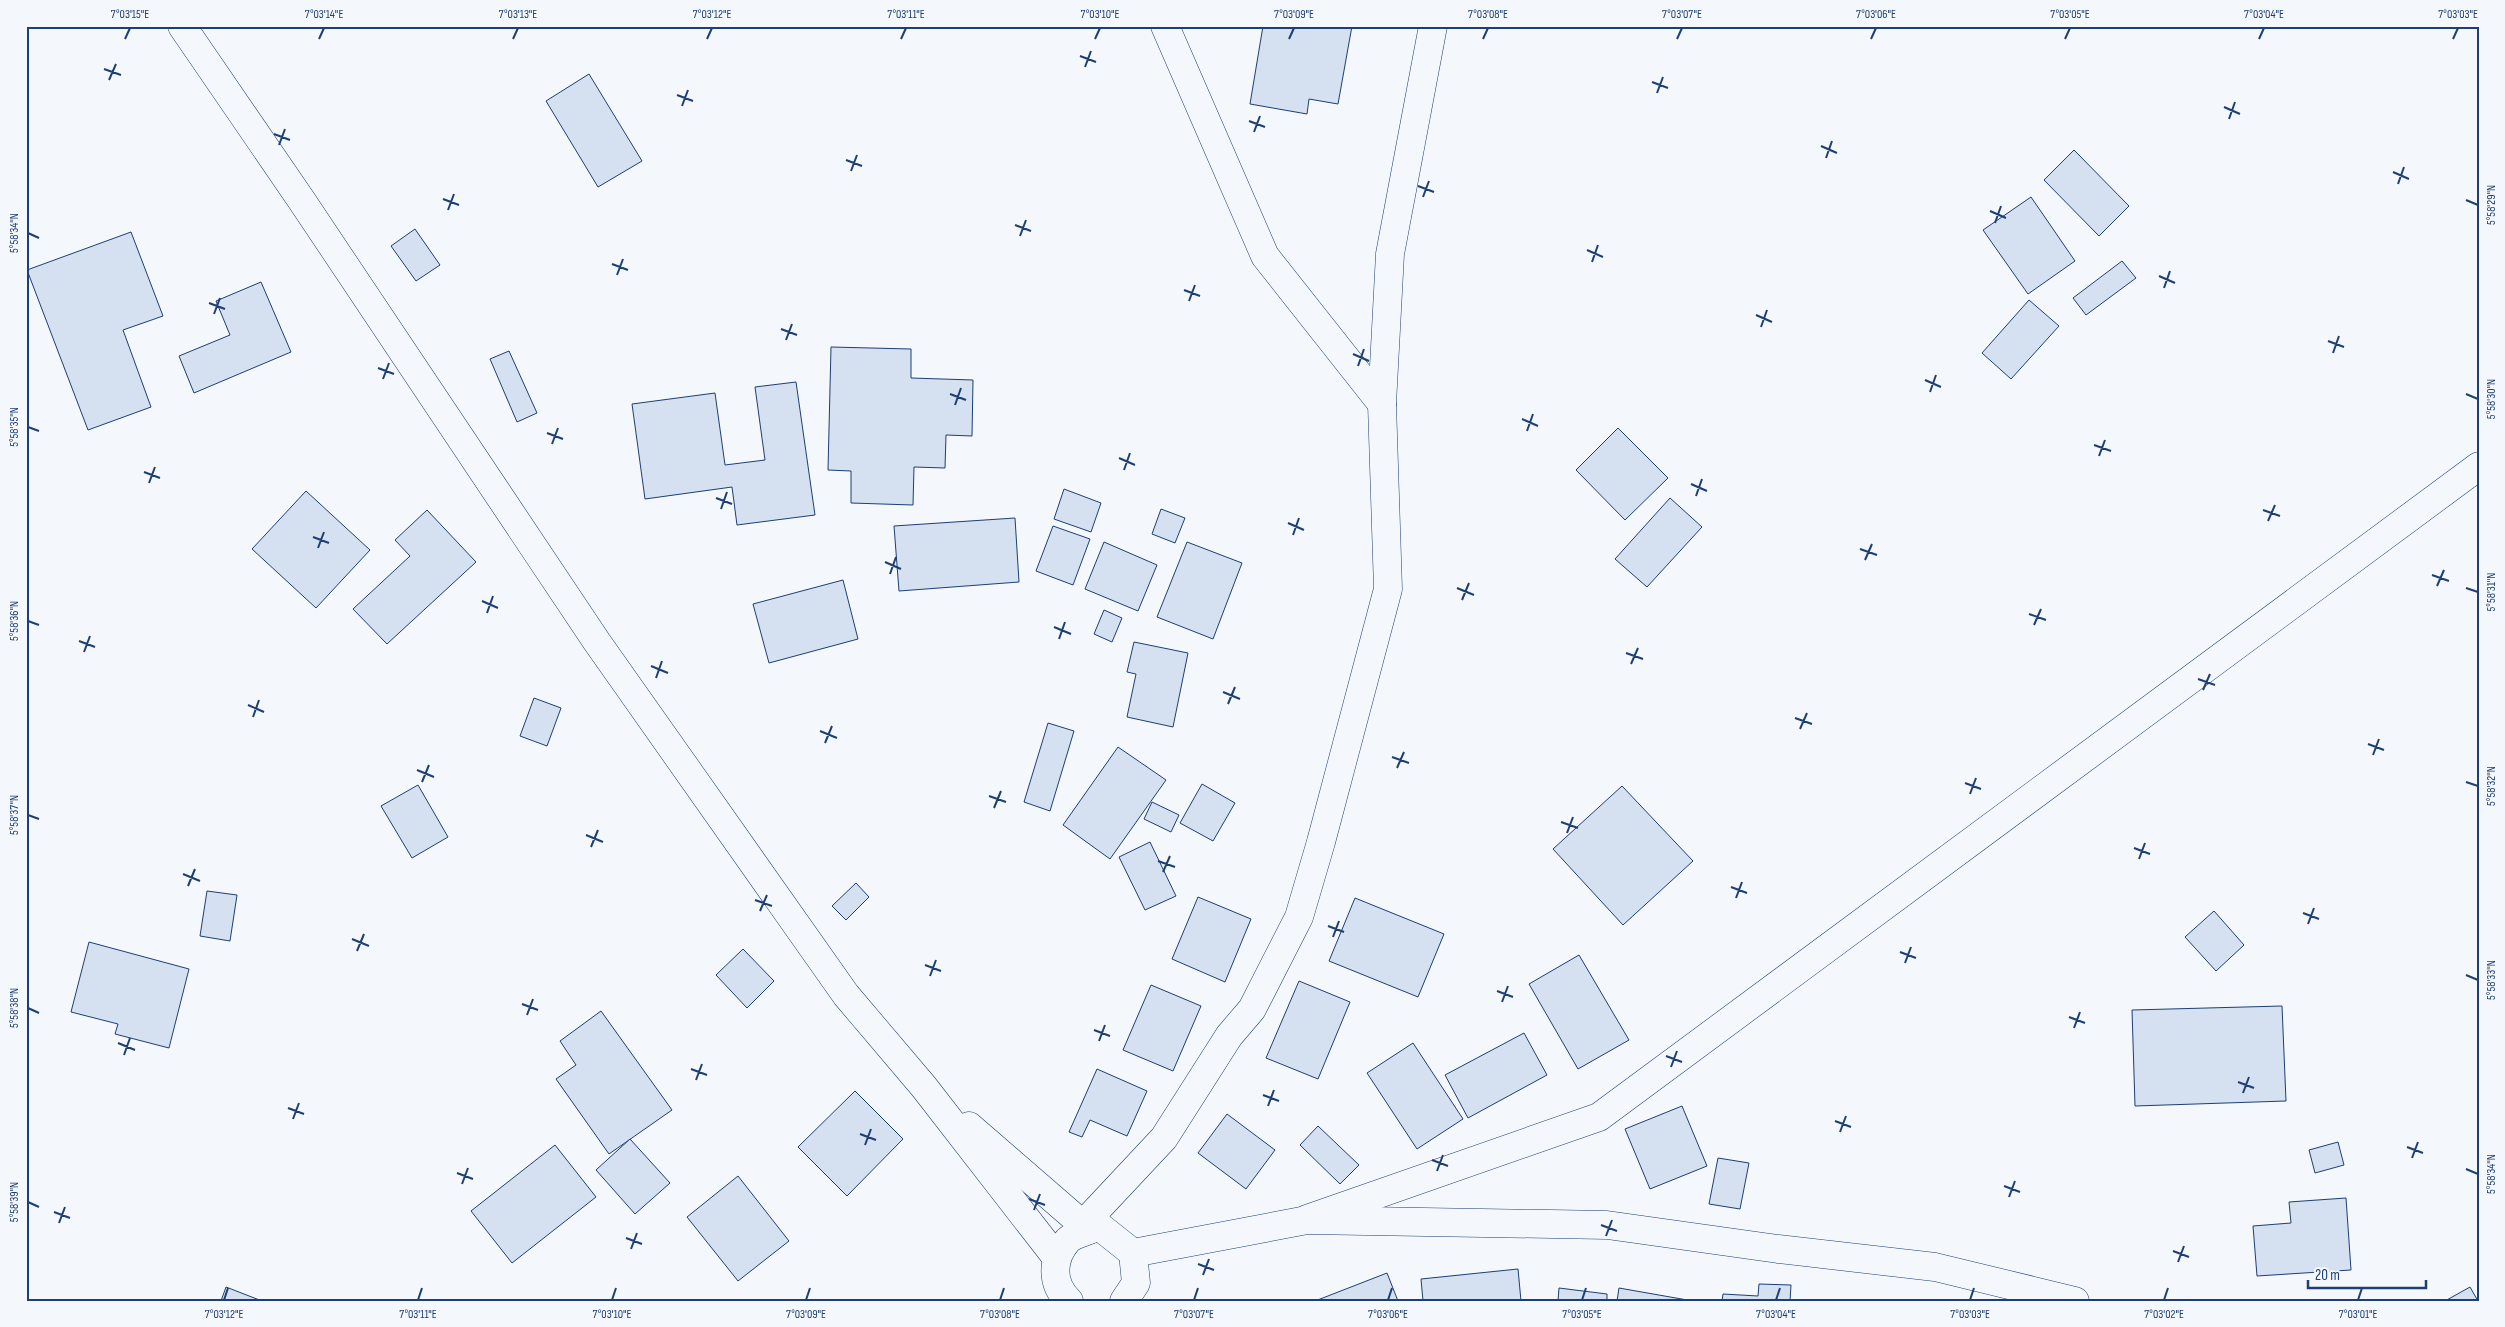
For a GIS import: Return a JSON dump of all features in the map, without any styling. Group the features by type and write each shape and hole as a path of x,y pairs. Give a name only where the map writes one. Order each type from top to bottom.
{"street":[{"path":"182,26 603,650 846,995 924,1087 1056,1257"},
{"path":"1165,26 1265,256 1382,404"},
{"path":"1057,1298 1056,1257 1069,1239 1089,1224 1164,1138 1229,1036 1252,1010 1299,917 1388,589 1382,404 1390,254 1433,26"},
{"path":"924,1087 1089,1224 1133,1252 1307,1220 1599,1117 2479,466"},
{"path":"1307,1220 1607,1225 1778,1249 1935,1267 2075,1301"},
{"path":"1133,1252 1133,1295"}],"building":[{"path":"1263,26 1352,26 1338,104 1309,99 1307,114 1250,104"},
{"path":"589,74 642,161 598,187 546,101"},
{"path":"2074,150 2129,206 2099,236 2044,180"},
{"path":"2031,197 2075,261 2028,294 1983,230"},
{"path":"415,229 440,265 416,281 391,246"},
{"path":"131,232 163,316 123,330 151,407 88,430 27,270"},
{"path":"2122,261 2136,278 2086,315 2073,298"},
{"path":"261,282 291,352 194,393 179,356 230,335 216,301"},
{"path":"2029,300 2059,326 2011,379 1982,353"},
{"path":"831,347 911,349 911,378 973,380 972,436 946,435 945,468 914,467 913,505 851,503 851,471 828,470"},
{"path":"509,351 537,413 517,422 490,359"},
{"path":"796,382 815,515 737,525 732,487 645,499 632,404 715,393 725,465 765,460 755,387"},
{"path":"1618,428 1668,478 1625,520 1576,470"},
{"path":"1064,489 1101,503 1091,532 1054,519"},
{"path":"306,491 370,550 316,608 252,549"},
{"path":"1670,498 1702,527 1647,587 1615,559"},
{"path":"1161,509 1185,518 1175,543 1152,534"},
{"path":"427,510 476,562 387,644 353,609 410,556 395,540"},
{"path":"1015,518 1019,582 899,591 894,526"},
{"path":"1053,526 1090,539 1073,585 1036,571"},
{"path":"1104,542 1157,565 1138,611 1085,589"},
{"path":"1187,542 1242,563 1213,639 1157,617"},
{"path":"843,580 858,639 769,663 753,604"},
{"path":"1104,610 1122,618 1112,642 1094,634"},
{"path":"1134,642 1188,653 1173,727 1127,717 1136,674 1127,672"},
{"path":"534,698 561,708 547,746 520,736"},
{"path":"1048,723 1074,731 1050,811 1024,802"},
{"path":"1118,747 1166,780 1110,859 1063,825"},
{"path":"1202,784 1235,803 1213,841 1180,823"},
{"path":"418,785 448,837 412,858 381,806"},
{"path":"1622,786 1693,861 1623,925 1553,849"},
{"path":"1152,802 1179,815 1171,832 1144,819"},
{"path":"1150,842 1176,896 1145,910 1119,857"},
{"path":"856,883 869,897 846,920 832,906"},
{"path":"207,891 237,895 230,941 200,936"},
{"path":"1198,897 1251,919 1225,982 1172,959"},
{"path":"1355,898 1444,934 1418,997 1329,961"},
{"path":"2214,911 2244,945 2216,971 2185,937"},
{"path":"89,942 189,969 169,1048 115,1034 118,1024 71,1012"},
{"path":"743,949 774,981 747,1008 716,975"},
{"path":"1579,955 1629,1040 1578,1069 1529,984"},
{"path":"1299,981 1350,1002 1318,1079 1266,1058"},
{"path":"1151,985 1201,1006 1173,1071 1123,1050"},
{"path":"2282,1006 2286,1101 2135,1106 2132,1010"},
{"path":"601,1011 672,1110 609,1154 556,1079 576,1065 560,1041"},
{"path":"1524,1033 1547,1075 1468,1118 1445,1075"},
{"path":"1413,1043 1463,1119 1417,1149 1367,1073"},
{"path":"1097,1069 1147,1091 1127,1136 1090,1120 1082,1137 1069,1132"},
{"path":"855,1091 903,1139 847,1196 798,1147"},
{"path":"1682,1106 1707,1166 1650,1189 1625,1129"},
{"path":"1227,1114 1275,1150 1246,1189 1198,1153"},
{"path":"1318,1126 1359,1165 1340,1184 1300,1145"},
{"path":"630,1139 670,1183 635,1214 596,1170"},
{"path":"2338,1142 2344,1165 2315,1173 2309,1150"},
{"path":"555,1145 596,1197 512,1263 471,1211"},
{"path":"1718,1158 1749,1163 1740,1209 1709,1204"},
{"path":"738,1176 789,1241 738,1281 687,1217"},
{"path":"2346,1198 2351,1270 2257,1276 2253,1226 2291,1223 2289,1202"},
{"path":"1518,1269 1521,1301 1423,1301 1421,1279"},
{"path":"1387,1273 1398,1301 1315,1301"},
{"path":"1759,1284 1791,1285 1790,1301 1722,1301 1723,1294 1758,1296"},
{"path":"226,1287 262,1301 221,1301"},
{"path":"2470,1287 2478,1301 2445,1301"},
{"path":"1559,1288 1607,1294 1607,1301 1558,1301"},
{"path":"1619,1288 1693,1301 1617,1301"}]}
